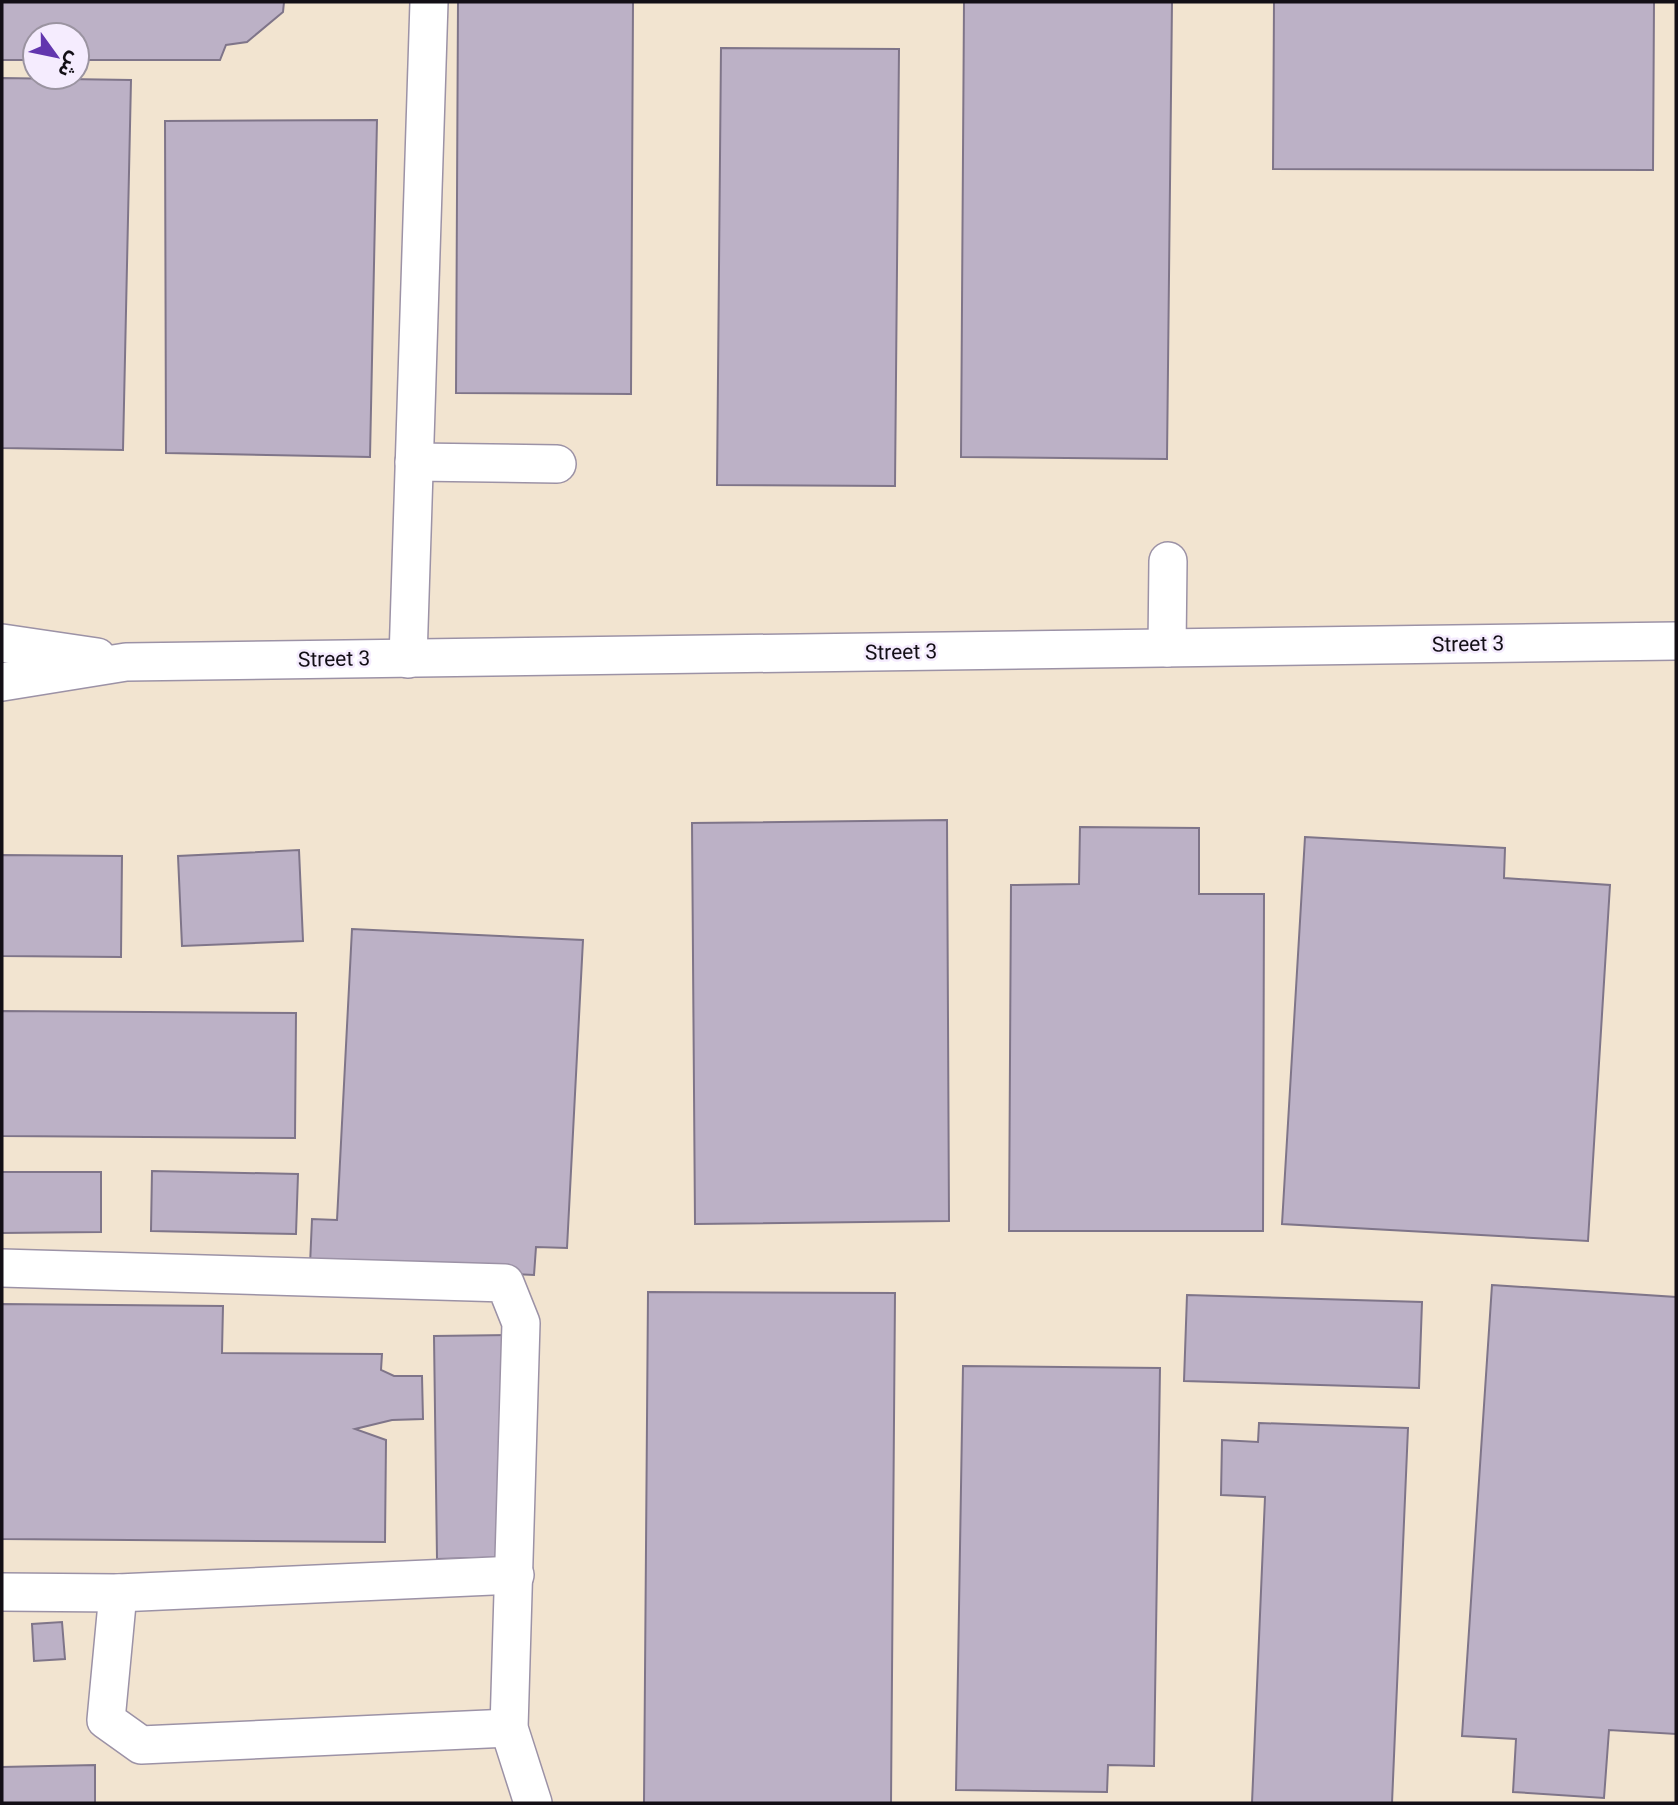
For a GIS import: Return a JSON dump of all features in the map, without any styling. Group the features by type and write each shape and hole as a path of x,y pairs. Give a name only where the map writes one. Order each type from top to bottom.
{"street":[{"path":"408,659 429,2"},
{"path":"414,462 556,464"},
{"path":"1167,648 1168,561"},
{"name":"Street 3","path":"2,682 126,662 1676,641"},
{"name":"Street 3","path":"2,643 126,662"},
{"path":"2,1268 505,1283 521,1323 509,1728 534,1803"},
{"path":"2,1592 118,1593 515,1575"},
{"path":"118,1593 106,1720 141,1745 509,1728"}],"shaded area":[{"path":"2,2 1676,2 1676,1803 2,1803"}],"building":[{"path":"2,2 284,2 283,12 247,42 226,45 220,60 91,60 91,21 21,21 21,60 2,60"},
{"path":"458,2 633,2 631,394 456,393"},
{"path":"964,2 1172,2 1167,459 961,457"},
{"path":"1274,2 1654,2 1653,170 1273,169"},
{"path":"721,48 899,49 895,486 717,485"},
{"path":"2,78 21,78 21,91 91,91 91,79 131,80 123,450 2,448"},
{"path":"377,120 370,457 166,453 165,121"},
{"path":"947,820 949,1221 695,1224 692,823"},
{"path":"1080,827 1199,828 1199,894 1264,894 1263,1231 1009,1231 1011,885 1079,884"},
{"path":"1305,837 1505,848 1504,878 1610,885 1588,1241 1282,1224"},
{"path":"299,850 303,941 182,946 178,856"},
{"path":"2,855 122,856 121,957 2,956"},
{"path":"352,929 583,940 567,1248 536,1247 534,1275 310,1265 312,1219 337,1220"},
{"path":"2,1011 296,1013 295,1138 2,1136"},
{"path":"152,1171 298,1174 296,1234 151,1231"},
{"path":"2,1172 101,1172 101,1232 2,1233"},
{"path":"1492,1285 1676,1297 1676,1734 1609,1730 1604,1798 1513,1792 1516,1739 1462,1736"},
{"path":"648,1292 895,1293 891,1803 644,1803"},
{"path":"1187,1295 1422,1302 1419,1388 1184,1381"},
{"path":"2,1304 223,1306 222,1353 382,1354 381,1370 394,1376 422,1376 423,1419 392,1420 355,1429 386,1440 385,1542 2,1539"},
{"path":"512,1335 515,1557 437,1559 434,1336"},
{"path":"963,1366 1160,1368 1154,1766 1108,1765 1107,1792 956,1790"},
{"path":"1259,1423 1408,1428 1392,1803 1252,1803 1265,1497 1221,1495 1222,1440 1258,1442"},
{"path":"62,1622 65,1659 34,1661 32,1624"},
{"path":"95,1765 95,1803 2,1803 2,1767"}]}
